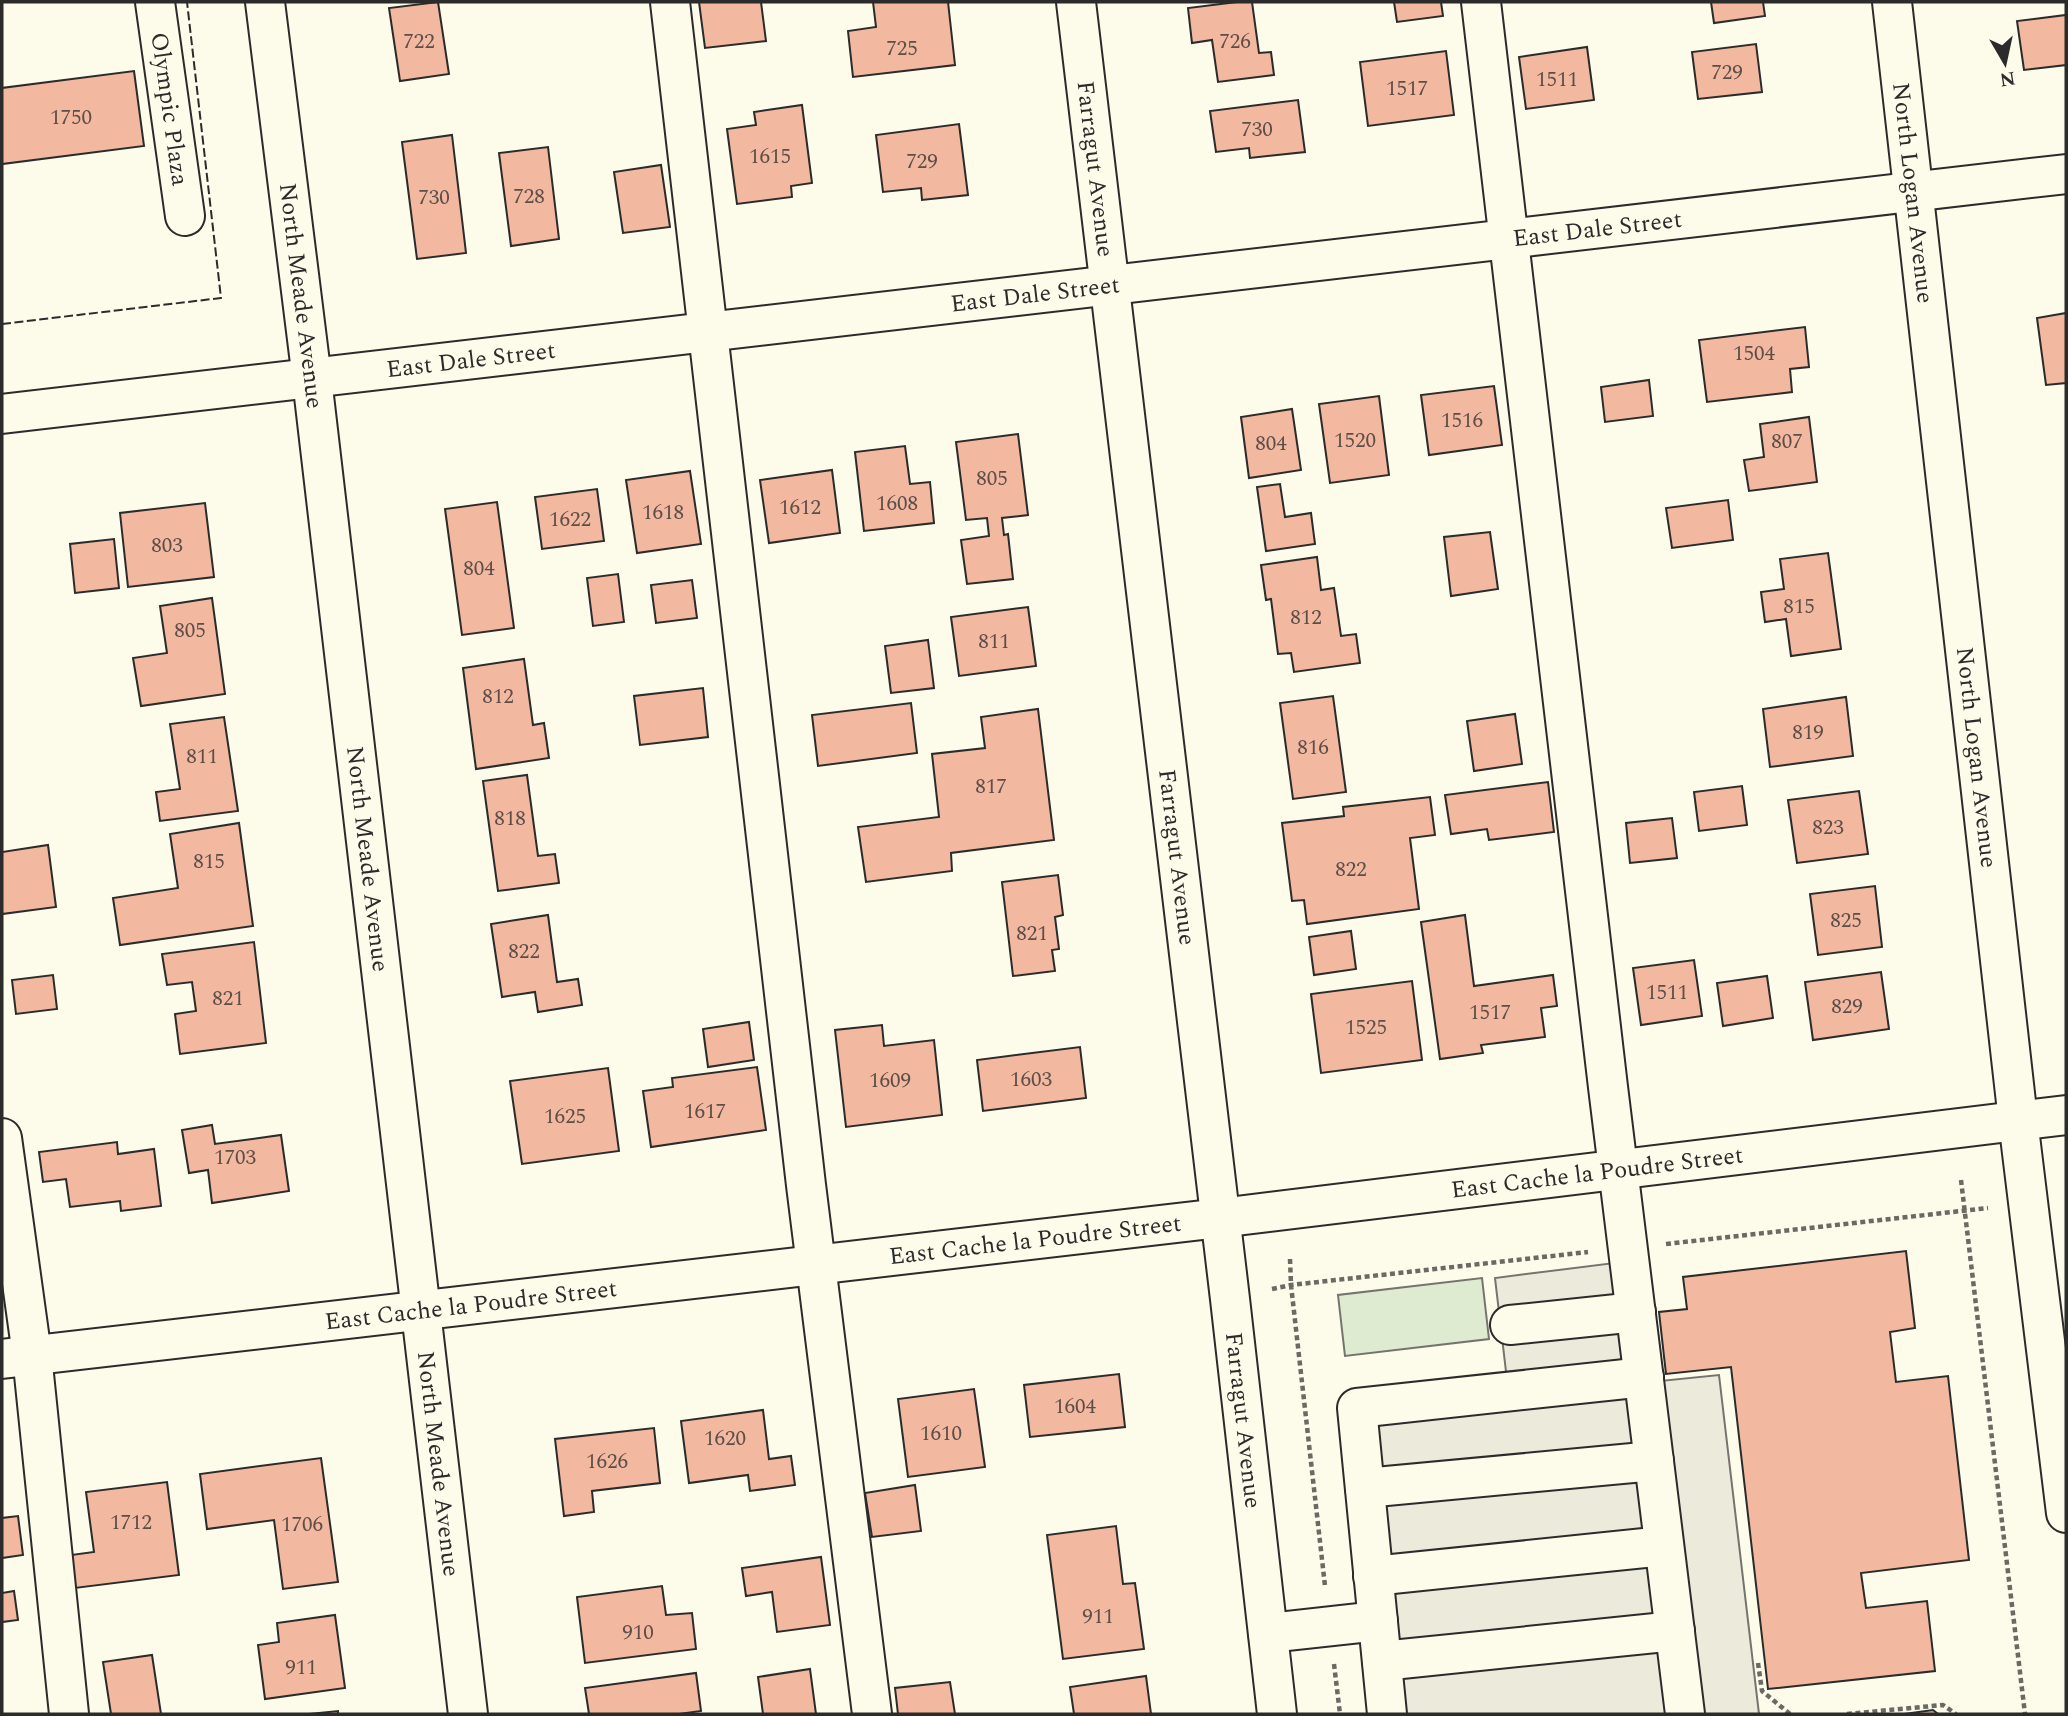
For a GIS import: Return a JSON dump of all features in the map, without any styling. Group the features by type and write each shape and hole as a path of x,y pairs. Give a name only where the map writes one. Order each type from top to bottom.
{"street":[{"name":"Olympic Plaza","path":"155,2 185,216"},
{"name":"North Meade Avenue","path":"265,2 312,379 468,1714"},
{"path":"670,2 872,1714"},
{"name":"Farragut Avenue","path":"1076,2 1277,1714"},
{"path":"1481,2 1685,1714"},
{"name":"North Logan Avenue","path":"1892,2 2018,1120 2066,1513"},
{"name":"East Dale Street","path":"2,414 2066,174"},
{"name":"East Cache la Poudre Street","path":"17,1357 1220,1218 2066,1115"},
{"path":"2,1138 17,1357 69,1714"},
{"path":"1510,1325 1636,1312"},
{"path":"1387,1714 1357,1408 1644,1377"},
{"path":"1364,1488 1654,1461"},
{"path":"1373,1576 1664,1546"},
{"path":"1268,1633 1378,1622"},
{"path":"1382,1661 1675,1631"}],"path":[{"path":"1961,1180 2025,1714"},
{"path":"1290,1259 1340,1714"},
{"path":"1758,1663 1762,1691 1790,1714"},
{"path":"1847,1714 1942,1705 1956,1714"}],"green space":[{"path":"1482,1278 1489,1339 1345,1356 1338,1295"}],"shaded area":[{"path":"1614,1263 1631,1384 1719,1375 1759,1714 1405,1714 1376,1412 1509,1397 1495,1278"}],"building":[{"path":"438,2 449,74 400,81 389,8"},
{"path":"699,2 761,2 766,41 705,48"},
{"path":"873,2 948,2 955,65 853,77 848,31 876,27"},
{"path":"1252,2 1259,53 1271,52 1274,75 1218,82 1212,40 1192,43 1188,8"},
{"path":"1394,2 1441,2 1443,16 1397,22"},
{"path":"1711,2 1763,2 1765,16 1714,23"},
{"path":"2066,15 2066,65 2024,70 2017,21"},
{"path":"1756,44 1762,92 1698,99 1692,52"},
{"path":"1587,47 1594,100 1526,109 1519,57"},
{"path":"1446,51 1454,115 1368,126 1360,62"},
{"path":"134,71 144,146 2,164 2,88"},
{"path":"1298,100 1305,152 1250,158 1249,148 1216,152 1210,111"},
{"path":"802,105 812,183 791,186 792,197 737,204 727,129 756,125 754,112"},
{"path":"959,124 968,195 922,200 921,188 883,192 876,135"},
{"path":"452,135 466,253 417,259 402,142"},
{"path":"548,147 559,239 511,246 499,153"},
{"path":"661,165 670,227 623,233 614,172"},
{"path":"2066,313 2066,383 2046,385 2037,318"},
{"path":"1805,327 1809,367 1790,369 1792,392 1707,402 1699,340"},
{"path":"1649,380 1653,416 1605,422 1601,387"},
{"path":"1494,386 1502,445 1429,455 1421,395"},
{"path":"1379,396 1389,475 1330,483 1319,404"},
{"path":"1292,409 1301,470 1249,478 1241,417"},
{"path":"1809,417 1817,482 1749,491 1744,460 1764,457 1760,424"},
{"path":"1018,434 1028,515 1002,518 1004,535 1008,534 1013,579 967,584 961,540 989,536 987,518 966,520 956,442"},
{"path":"905,446 910,484 930,482 934,523 864,531 855,452"},
{"path":"832,470 840,533 769,543 760,480"},
{"path":"690,471 701,544 637,553 626,480"},
{"path":"1280,484 1285,517 1311,513 1315,544 1266,551 1257,487"},
{"path":"597,489 604,541 542,549 535,497"},
{"path":"1728,500 1733,540 1672,548 1666,508"},
{"path":"497,502 514,628 462,635 445,509"},
{"path":"205,503 214,577 128,587 120,513"},
{"path":"1490,532 1498,589 1451,596 1444,537"},
{"path":"114,539 119,588 75,593 70,544"},
{"path":"1828,553 1841,649 1791,656 1786,619 1765,622 1761,592 1784,589 1780,559"},
{"path":"1317,557 1321,590 1334,588 1341,636 1356,634 1360,663 1294,672 1291,653 1278,654 1271,599 1266,600 1261,565"},
{"path":"618,574 624,622 593,626 587,578"},
{"path":"692,580 697,618 656,623 651,585"},
{"path":"212,598 225,694 141,706 133,658 167,653 160,606"},
{"path":"1028,607 1036,666 959,676 951,617"},
{"path":"928,640 934,688 891,693 885,646"},
{"path":"524,659 533,725 544,723 549,758 476,769 463,668"},
{"path":"703,688 708,737 640,745 634,696"},
{"path":"1333,696 1346,792 1293,799 1280,703"},
{"path":"1846,697 1853,756 1770,767 1763,709"},
{"path":"911,703 917,753 818,766 812,715"},
{"path":"1038,709 1054,840 951,853 952,871 866,882 858,827 939,817 932,754 985,748 981,717"},
{"path":"1515,714 1522,764 1474,771 1467,721"},
{"path":"224,717 238,811 160,821 156,792 180,789 170,724"},
{"path":"527,775 538,856 555,854 559,883 498,891 483,781"},
{"path":"1548,782 1554,832 1489,840 1487,829 1451,834 1445,795"},
{"path":"1742,786 1747,825 1699,831 1694,792"},
{"path":"1859,791 1868,854 1797,863 1788,800"},
{"path":"1430,797 1435,835 1410,838 1419,909 1307,924 1304,900 1292,901 1282,823 1344,816 1343,807"},
{"path":"1672,818 1677,858 1630,863 1626,823"},
{"path":"239,823 253,926 120,945 113,898 178,888 170,834"},
{"path":"48,845 56,907 2,914 2,852"},
{"path":"1058,875 1063,915 1055,917 1059,949 1052,950 1055,971 1013,976 1002,882"},
{"path":"1875,886 1882,947 1818,955 1810,894"},
{"path":"548,915 557,982 578,979 582,1005 538,1012 535,992 502,997 491,924"},
{"path":"1465,915 1474,986 1553,975 1557,1006 1541,1008 1545,1037 1481,1045 1483,1053 1440,1059 1421,922"},
{"path":"1351,931 1356,969 1314,975 1309,937"},
{"path":"254,942 266,1043 180,1054 175,1014 196,1011 192,982 167,985 162,954"},
{"path":"1694,960 1702,1016 1641,1025 1633,968"},
{"path":"1881,972 1889,1029 1813,1040 1805,982"},
{"path":"53,975 57,1009 16,1014 12,980"},
{"path":"1767,976 1773,1018 1723,1026 1717,983"},
{"path":"1412,981 1422,1060 1321,1073 1311,994"},
{"path":"749,1022 754,1060 708,1067 703,1029"},
{"path":"882,1025 884,1046 934,1040 942,1115 846,1127 835,1030"},
{"path":"1080,1047 1086,1098 983,1111 977,1060"},
{"path":"757,1067 766,1130 651,1147 643,1091 673,1087 672,1078"},
{"path":"608,1068 619,1151 522,1164 510,1081"},
{"path":"212,1125 215,1144 281,1135 289,1191 212,1203 208,1170 189,1173 182,1130"},
{"path":"117,1142 118,1154 154,1149 161,1206 121,1211 120,1201 70,1207 66,1179 43,1182 39,1152"},
{"path":"1906,1251 1915,1328 1890,1332 1896,1382 1948,1376 1969,1560 1861,1573 1866,1608 1927,1601 1935,1671 1768,1689 1731,1367 1666,1374 1659,1312 1687,1309 1683,1277"},
{"path":"1119,1374 1125,1427 1030,1437 1024,1385"},
{"path":"974,1389 985,1467 908,1477 898,1399"},
{"path":"763,1410 769,1459 791,1456 795,1485 750,1491 748,1475 689,1483 681,1421"},
{"path":"654,1428 660,1483 592,1491 594,1512 564,1516 555,1439"},
{"path":"321,1458 338,1582 283,1589 274,1520 207,1529 200,1474"},
{"path":"167,1482 179,1575 75,1588 71,1555 94,1552 86,1492"},
{"path":"915,1485 921,1531 872,1537 865,1493"},
{"path":"18,1516 23,1555 2,1558 2,1518"},
{"path":"1116,1526 1123,1584 1135,1583 1144,1649 1063,1659 1047,1535"},
{"path":"821,1557 830,1625 777,1632 772,1592 746,1596 742,1568"},
{"path":"662,1586 666,1615 692,1613 696,1649 585,1663 577,1597"},
{"path":"14,1591 18,1620 2,1622 2,1593"},
{"path":"335,1615 345,1688 265,1699 258,1645 279,1642 277,1623"},
{"path":"152,1655 161,1714 111,1714 103,1662"},
{"path":"810,1669 816,1714 763,1714 758,1677"},
{"path":"696,1673 701,1711 679,1714 589,1714 585,1688"},
{"path":"1146,1676 1151,1714 1074,1714 1070,1687"},
{"path":"950,1682 955,1714 898,1714 895,1688"},
{"path":"1933,1710 1938,1714 1904,1714"},
{"path":"338,1711 338,1714 309,1714"}],"fence":[{"path":"2,324 221,298 187,2"}]}
